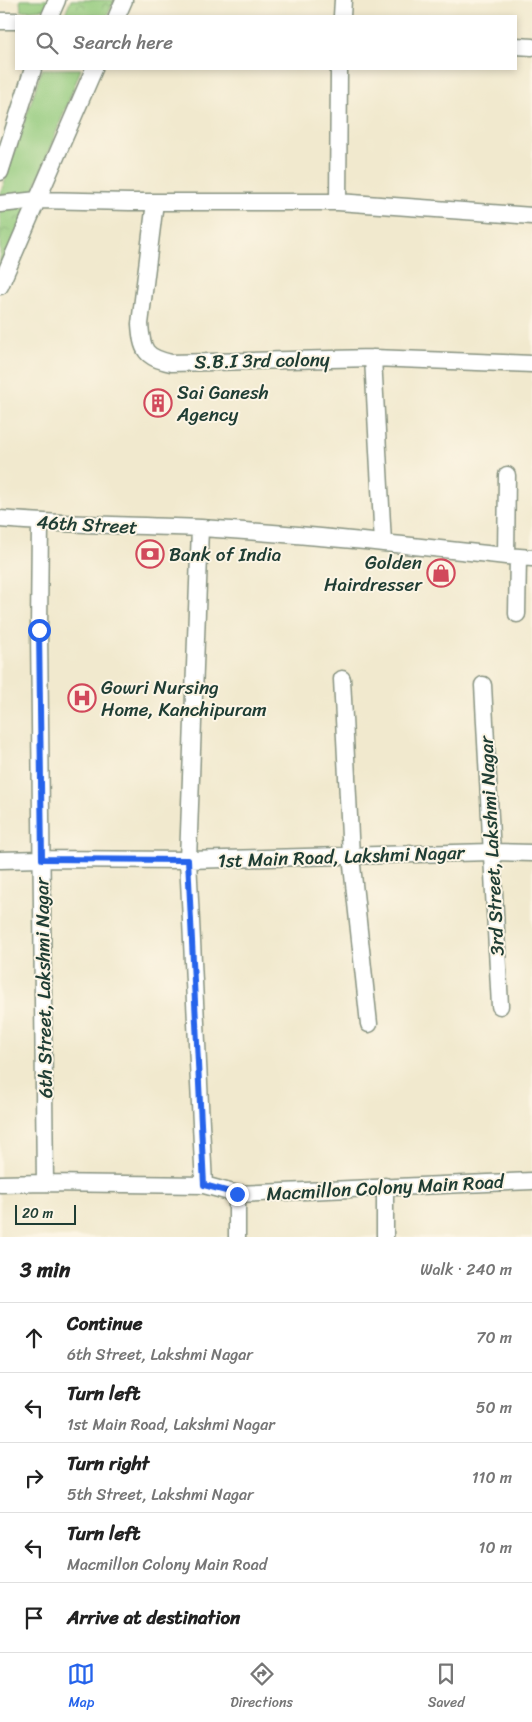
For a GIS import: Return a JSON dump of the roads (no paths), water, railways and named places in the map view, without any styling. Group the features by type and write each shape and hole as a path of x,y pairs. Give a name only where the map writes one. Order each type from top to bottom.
{"street":[{"path":"50,15 57,0"},
{"path":"117,15 124,0"},
{"path":"342,15 343,0"},
{"path":"0,21 15,21"},
{"path":"517,46 532,47"},
{"path":"0,172 33,70"},
{"path":"0,286 94,70"},
{"path":"338,202 339,70"},
{"path":"0,204 37,200 338,202 532,216"},
{"name":"S.B.I 3rd colony","path":"156,202 140,324 141,339 146,351 155,359 171,363 373,358 532,364"},
{"path":"373,358 383,543"},
{"path":"507,475 519,557 516,614"},
{"name":"46th Street","path":"0,519 200,528 383,543 519,557"},
{"name":"6th Street, Lakshmi Nagar","path":"40,522 45,1183"},
{"path":"200,528 188,860 204,1185"},
{"path":"342,679 351,856 368,1024"},
{"name":"3rd Street, Lakshmi Nagar","path":"483,685 500,1006"},
{"name":"1st Main Road, Lakshmi Nagar","path":"0,860 188,860 491,852 532,853"},
{"name":"Macmillon Colony Main Road","path":"0,1184 204,1185 237,1194 532,1180"},
{"path":"385,1186 385,1237"},
{"path":"237,1194 237,1237"}],"place":[{"name":"Sai Ganesh Agency","path":"158,403"},
{"name":"Bank of India","path":"150,554"},
{"name":"Golden Hairdresser","path":"441,573"},
{"name":"Gowri Nursing Home, Kanchipuram","path":"82,698"}]}
